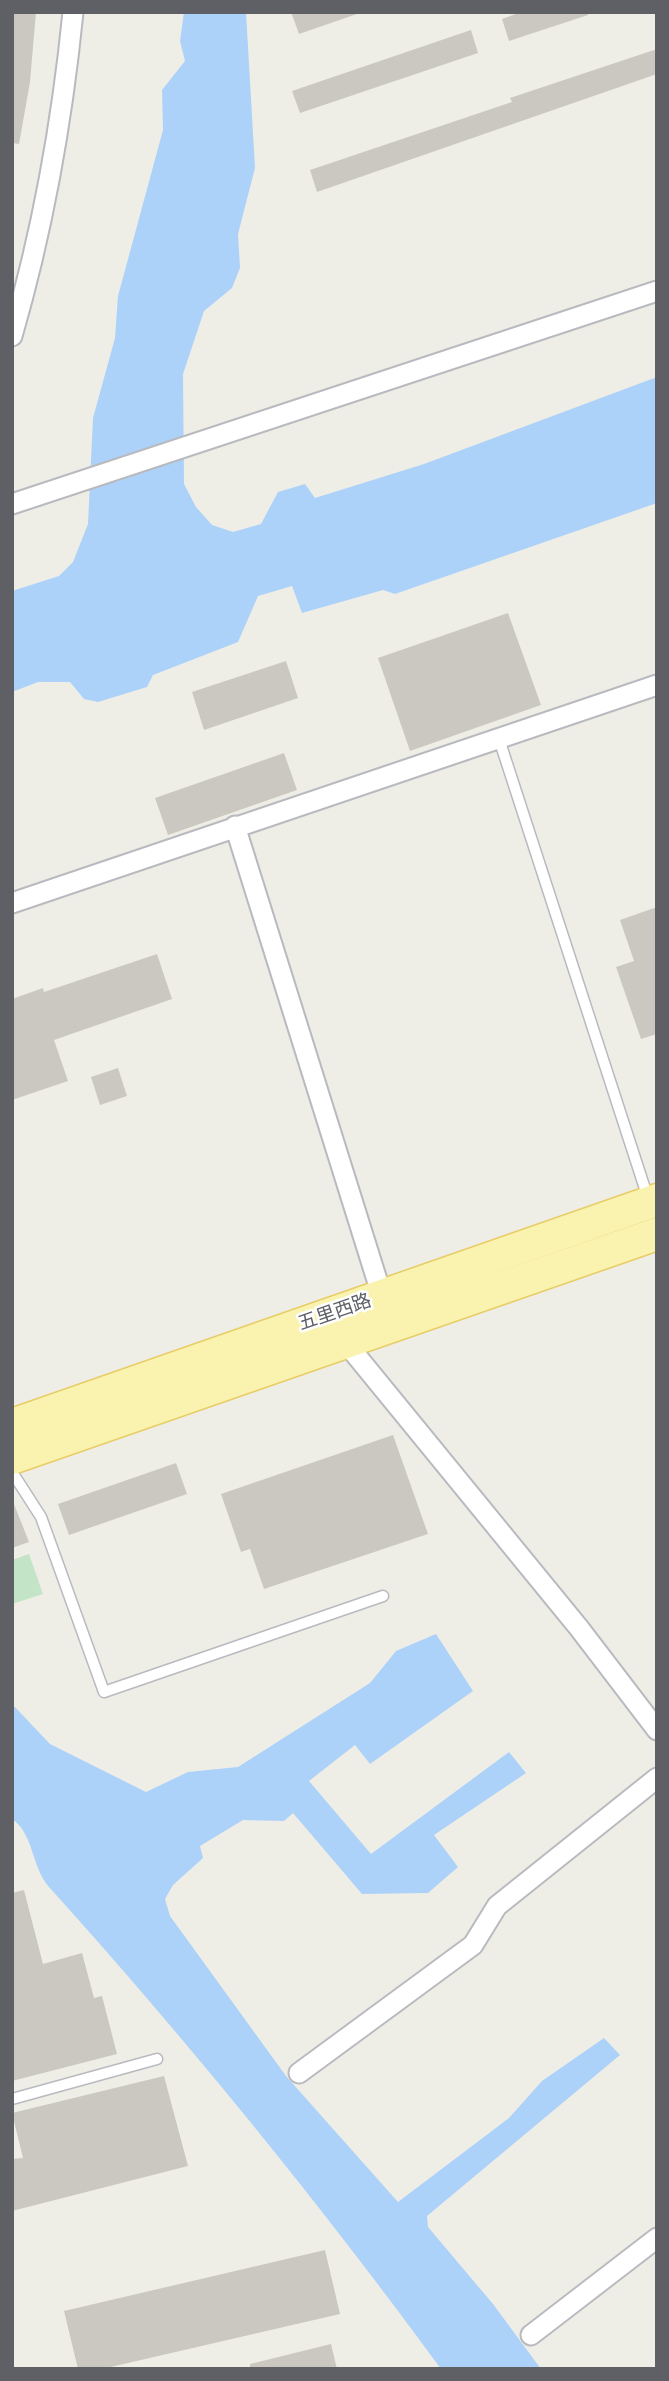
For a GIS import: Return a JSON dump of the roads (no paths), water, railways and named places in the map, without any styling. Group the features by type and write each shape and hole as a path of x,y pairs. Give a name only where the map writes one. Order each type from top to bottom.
{"main road":[{"name":"五里西路","path":"12,1425 653,1201"},
{"name":"五里西路","path":"12,1458 657,1234"}],"street":[{"path":"12,336 33,262 62,116 73,12"},
{"path":"12,504 657,291"},
{"path":"12,903 657,685"},
{"path":"235,826 382,1296"},
{"path":"346,1343 579,1628 657,1730"},
{"path":"299,2073 473,1945 497,1906 657,1779"},
{"path":"531,2335 657,2238"}],"lane":[{"path":"499,739 653,1201"},
{"path":"12,1472 41,1517 104,1692 383,1596"},
{"path":"12,2099 157,2059"}],"water":[{"path":"184,12 246,12 255,168 238,234 240,268 232,288 204,311 183,374 184,484 196,507 212,525 233,532 261,524 278,492 305,484 315,498 424,464 657,377 657,503 395,594 383,590 302,613 292,586 258,596 238,642 153,675 147,687 98,702 84,699 70,682 38,682 12,692 12,591 59,576 73,562 88,524 93,418 115,338 118,296 163,130 162,90 185,61 180,41"},
{"path":"436,1634 473,1691 370,1764 355,1745 309,1781 371,1854 509,1752 526,1773 434,1835 458,1867 428,1893 362,1894 293,1813 284,1821 243,1820 200,1846 203,1858 173,1885 165,1899 170,1916 286,2076 398,2202 509,2118 542,2081 604,2038 620,2055 427,2216 428,2227 493,2304 541,2369 441,2369 251,2123 152,2004 49,1887 39,1870 25,1833 12,1819 12,1704 50,1744 146,1792 188,1772 238,1767 370,1683 396,1651"}]}
